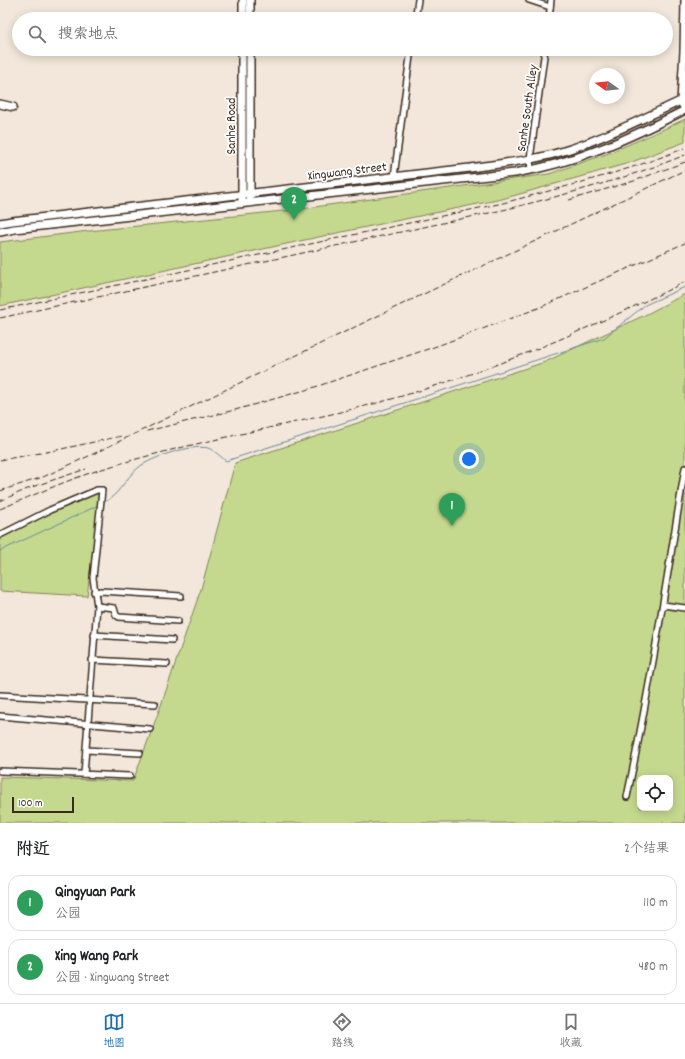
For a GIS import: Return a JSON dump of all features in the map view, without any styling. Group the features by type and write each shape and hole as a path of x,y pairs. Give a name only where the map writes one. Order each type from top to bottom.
{"main road":[{"path":"243,0 243,12"},
{"path":"250,0 250,12"},
{"path":"685,0 683,100 685,110"},
{"name":"Sanhe Road","path":"242,56 242,204"},
{"name":"Sanhe Road","path":"250,56 250,202"},
{"name":"Xingwang Street","path":"0,224 12,221 470,168 530,159 570,149 639,122 683,100"},
{"path":"0,104 13,107"},
{"name":"Xingwang Street","path":"0,232 14,229 242,204 544,168 598,151 640,133 685,110"}],"street":[{"path":"416,12 418,0"},
{"path":"529,0 550,8"},
{"path":"550,12 551,0"},
{"path":"394,176 410,56"},
{"name":"Sanhe South Alley","path":"531,170 530,159 544,56"},
{"path":"627,797 663,604 685,468"},
{"path":"0,534 50,510 101,489 102,492 93,578 97,606 84,774"},
{"path":"94,592 101,591 182,596"},
{"path":"663,604 685,608"},
{"path":"97,606 114,608 116,616 119,617 178,621"},
{"path":"94,635 172,640"},
{"path":"92,660 167,664"},
{"path":"0,695 90,699 154,704"},
{"path":"0,716 150,729"},
{"path":"86,750 140,753"},
{"path":"0,771 130,776"}],"green space":[{"path":"685,119 685,142 629,163 502,199 0,306 0,242 89,231 293,210 549,174 609,153"},
{"path":"685,294 685,823 0,823 0,777 133,781 201,589 235,463 545,362 647,314"},
{"path":"101,490 87,596 0,591 0,535"}],"waterway":[{"path":"103,503 114,496 138,468 152,460 172,452 192,448 208,448 226,461 604,338 645,305 685,287"},
{"path":"0,551 99,505"}],"railway":[{"path":"0,310 503,203 618,172 685,148"},
{"path":"0,318 503,210 618,179 685,155"},
{"path":"569,200 634,181 685,162"},
{"path":"0,491 43,477 91,455 390,310 685,170"},
{"path":"147,431 235,410 309,389 437,346 541,307 685,243"},
{"path":"0,509 76,478 136,459 381,402 459,378 574,333 685,282"},
{"path":"0,460 52,451 122,436"},
{"path":"0,501 32,487 86,469"}],"place":[{"name":"Xing Wang Park","path":"294,220"},
{"name":"Qingyuan Park","path":"452,526"}]}
